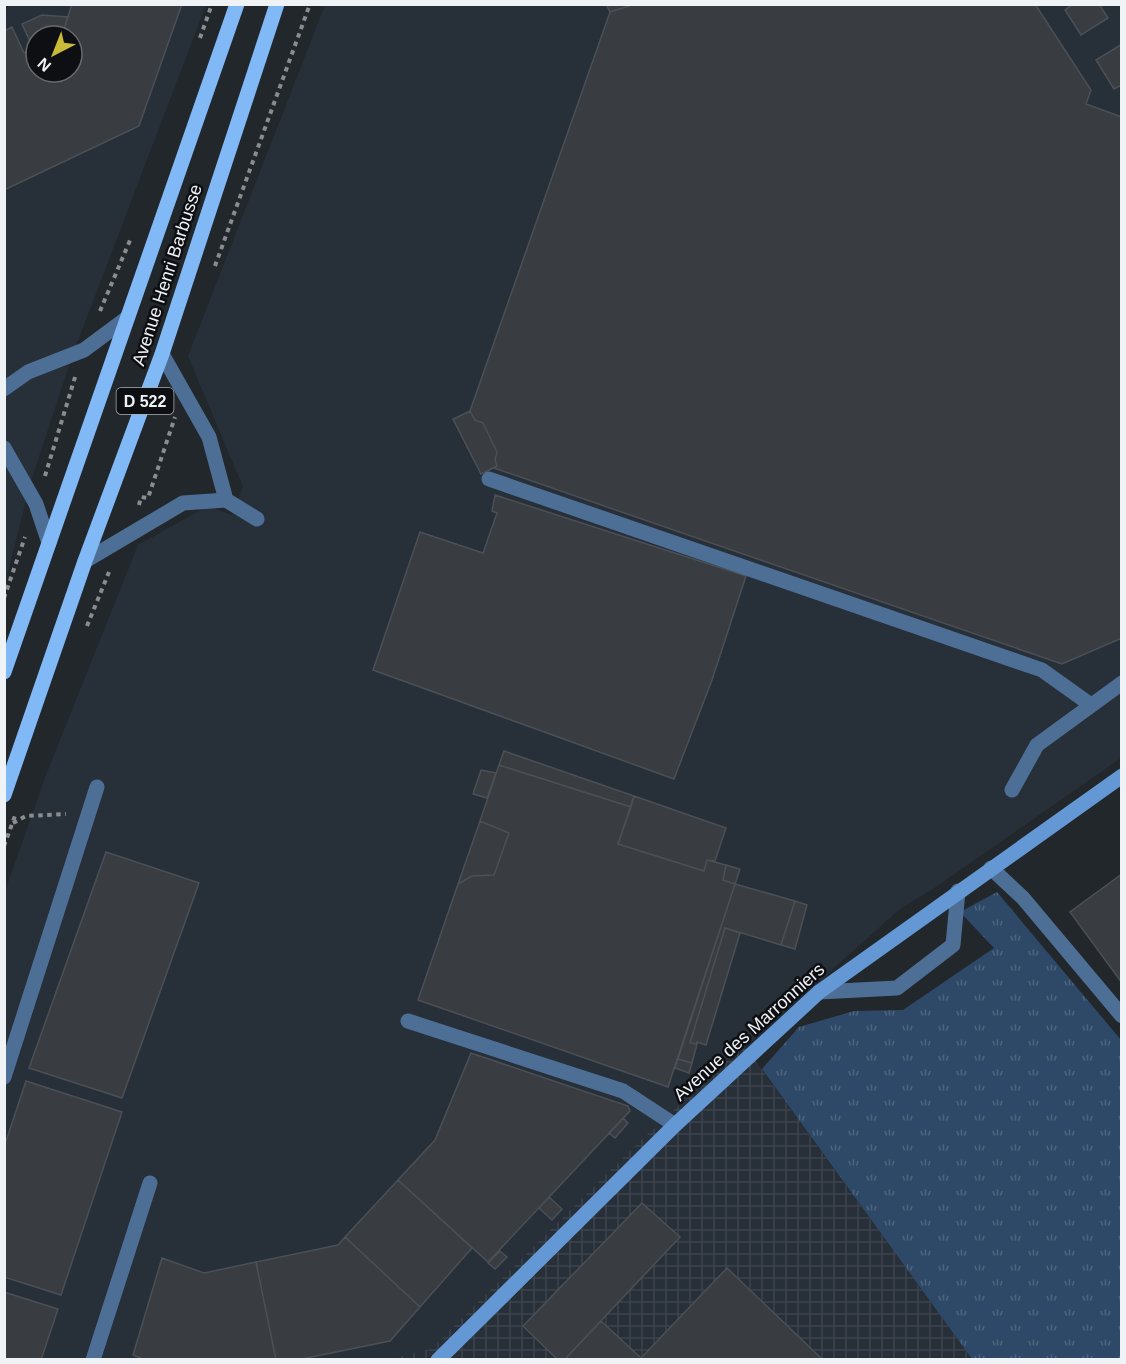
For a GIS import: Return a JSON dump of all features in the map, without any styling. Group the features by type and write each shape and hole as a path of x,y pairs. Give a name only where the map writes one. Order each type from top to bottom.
{"main road":[{"name":"Avenue Henri Barbusse","path":"4,672 237,4"},
{"name":"Avenue Henri Barbusse","path":"4,795 85,561 162,354 277,4"},
{"name":"Avenue des Marronniers","path":"438,1359 675,1125 819,992 1122,776"}],"street":[{"path":"4,389 28,372 84,350 127,318"},
{"path":"162,354 209,437 226,501"},
{"path":"4,448 36,504 49,543"},
{"path":"489,479 1042,670 1092,705"},
{"path":"85,561 183,503 226,501 257,519"},
{"path":"1012,790 1037,746 1122,683"},
{"path":"4,1077 97,787"},
{"path":"991,868 1023,898 1122,1016"},
{"path":"819,992 897,988 953,945 958,891"},
{"path":"408,1021 623,1091 675,1125"},
{"path":"93,1359 150,1183"}],"path":[{"path":"196,49 212,4"},
{"path":"212,276 310,4"},
{"path":"4,598 84,350 131,236"},
{"path":"129,533 141,497 148,498 182,389"},
{"path":"86,630 111,568"},
{"path":"4,846 20,802"},
{"path":"12,824 26,816 88,813"}],"shaded area":[{"path":"12,4 206,5 73,354 31,481 5,584 5,9"},
{"path":"325,5 1121,5 1121,758 933,889 900,909 638,1143 431,1350 386,1360 5,1360 5,891 46,775 138,545 208,506 232,515 243,487 188,356"},
{"path":"744,1045 972,1359 387,1360 431,1349 638,1143"}],"green space":[{"path":"997,892 1121,1040 1121,1359 972,1359 762,1069 799,1027 854,1011 903,1010 994,948 960,912"}],"building":[{"path":"72,4 182,4 139,126 4,190 4,31 12,27 24,53 24,84 84,84 84,24 66,24"},
{"path":"606,4 635,4 610,12"},
{"path":"635,4 1035,4 1091,90 1086,104 1122,117 1122,638 1062,664 494,468 497,466 495,460 497,452 483,423 475,420 470,411 610,12"},
{"path":"1073,4 1099,4 1108,18 1081,35 1065,10"},
{"path":"42,15 68,17 66,24 24,24 24,28 22,24"},
{"path":"1122,44 1122,85 1114,89 1096,60"},
{"path":"470,411 475,420 483,423 497,452 495,460 497,466 481,474 453,419"},
{"path":"495,495 746,576 712,680 674,779 373,670 420,532 483,553 497,513 492,511"},
{"path":"504,751 634,796 631,807 499,765"},
{"path":"499,765 631,807 618,844 704,871 707,860 726,865 723,880 735,884 668,1087 418,1000 458,884 472,876 494,875 509,833 480,821"},
{"path":"481,770 496,773 487,798 473,794"},
{"path":"634,796 726,828 715,861 707,860 704,871 618,844"},
{"path":"480,821 509,833 494,875 472,876 458,884"},
{"path":"106,852 199,883 122,1098 29,1068"},
{"path":"726,865 740,869 735,884 723,880"},
{"path":"1122,874 1122,983 1070,912"},
{"path":"735,884 795,901 781,945 725,928 690,1043 697,1044 692,1063 678,1059"},
{"path":"795,901 807,905 795,949 781,945"},
{"path":"725,928 740,933 706,1045 697,1042 697,1044 690,1043"},
{"path":"471,1053 628,1106 630,1111 488,1262 398,1180 435,1140"},
{"path":"678,1059 692,1063 689,1073 675,1068"},
{"path":"26,1081 122,1112 61,1295 4,1277 4,1147"},
{"path":"623,1118 628,1123 615,1138 609,1133"},
{"path":"398,1180 472,1248 420,1307 345,1237"},
{"path":"549,1197 562,1209 552,1220 539,1208"},
{"path":"642,1203 680,1237 564,1360 558,1360 523,1326"},
{"path":"345,1237 420,1307 390,1341 297,1360 276,1360 256,1262 338,1245"},
{"path":"500,1251 507,1257 495,1269 488,1263"},
{"path":"162,1258 204,1273 256,1262 276,1360 145,1360 133,1355"},
{"path":"727,1268 823,1360 639,1360"},
{"path":"4,1292 58,1309 41,1360 4,1360"},
{"path":"601,1321 641,1358 639,1360 564,1360"}]}
